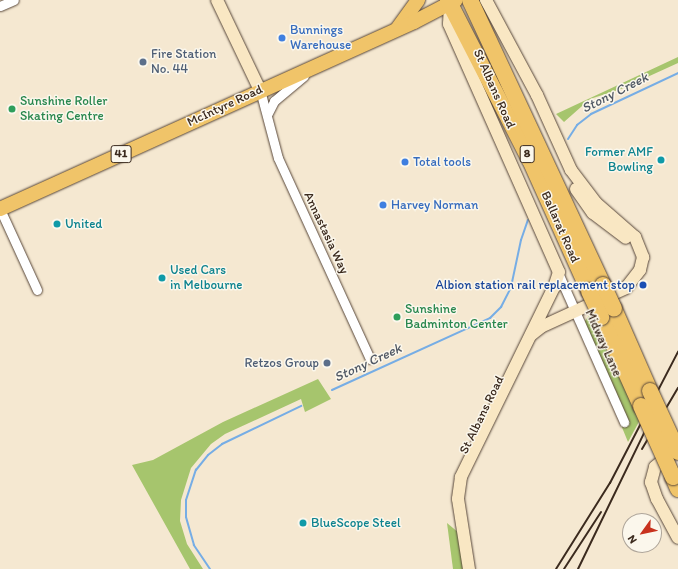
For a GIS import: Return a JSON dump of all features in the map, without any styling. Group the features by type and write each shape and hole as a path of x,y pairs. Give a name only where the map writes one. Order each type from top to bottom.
{"highway":[{"name":"Ballarat Road","path":"470,0 507,75 596,288"},
{"name":"Ballarat Road","path":"451,1 608,313 650,391 678,452"},
{"name":"Ballarat Road","path":"608,313 641,406 675,483"}],"main road":[{"path":"217,0 260,90"},
{"path":"397,29 418,0"},
{"name":"41","path":"451,1 470,0"},
{"name":"St Albans Road","path":"486,0 522,68 571,170 589,199 637,241 643,260 636,277 621,291 554,322 530,336"},
{"name":"St Albans Road","path":"495,0 522,68"},
{"name":"McIntyre Road","path":"0,209 397,29 451,1"},
{"name":"St Albans Road","path":"451,1 450,24 556,262 559,275 509,385 458,490 459,506 469,569"},
{"path":"507,75 522,68"},
{"name":"St Albans Road","path":"509,385 534,341 554,322"},
{"name":"Ballarat Road","path":"678,452 667,456 658,463 653,471 651,482 657,499 678,538"}],"street":[{"path":"0,6 14,0"},
{"path":"267,115 274,101 322,62"},
{"name":"Annastasia Way","path":"260,90 278,158 370,359"},
{"path":"0,209 37,290"},
{"name":"Midway Lane","path":"559,275 624,422"}],"green space":[{"path":"678,57 678,63 621,89 590,99 564,122 556,114"},
{"path":"592,312 641,418 628,442 621,425 624,423 584,322"},
{"path":"318,379 331,399 305,412 301,399 225,434 211,444 191,468 181,500 180,521 187,544 203,569 190,569 132,465 153,460 223,422"},
{"path":"447,523 459,533 465,569 453,569"}],"waterway":[{"name":"Stony Creek","path":"568,139 577,125 591,114 678,73"},
{"name":"Stony Creek","path":"332,390 490,318 501,307 511,287 521,240 528,220"},
{"name":"Stony Creek","path":"210,569 194,545 186,517 186,500 196,470 208,455 222,444 301,406"}],"railway":[{"path":"556,569 610,483 678,352"},
{"path":"642,449 678,388"},
{"path":"578,569 648,425"},
{"path":"564,569 601,512"}],"place":[{"name":"Bunnings Warehouse","path":"282,38"},
{"name":"Fire Station No. 44","path":"143,62"},
{"name":"Sunshine Roller Skating Centre","path":"12,109"},
{"name":"Former AMF Bowling","path":"661,160"},
{"name":"Total tools","path":"405,162"},
{"name":"Harvey Norman","path":"383,205"},
{"name":"United","path":"57,224"},
{"name":"Used Cars in Melbourne","path":"162,278"},
{"name":"Albion station rail replacement stop","path":"643,285"},
{"name":"Sunshine Badminton Center","path":"397,317"},
{"name":"Retzos Group","path":"327,363"},
{"name":"BlueScope Steel","path":"303,523"}]}
